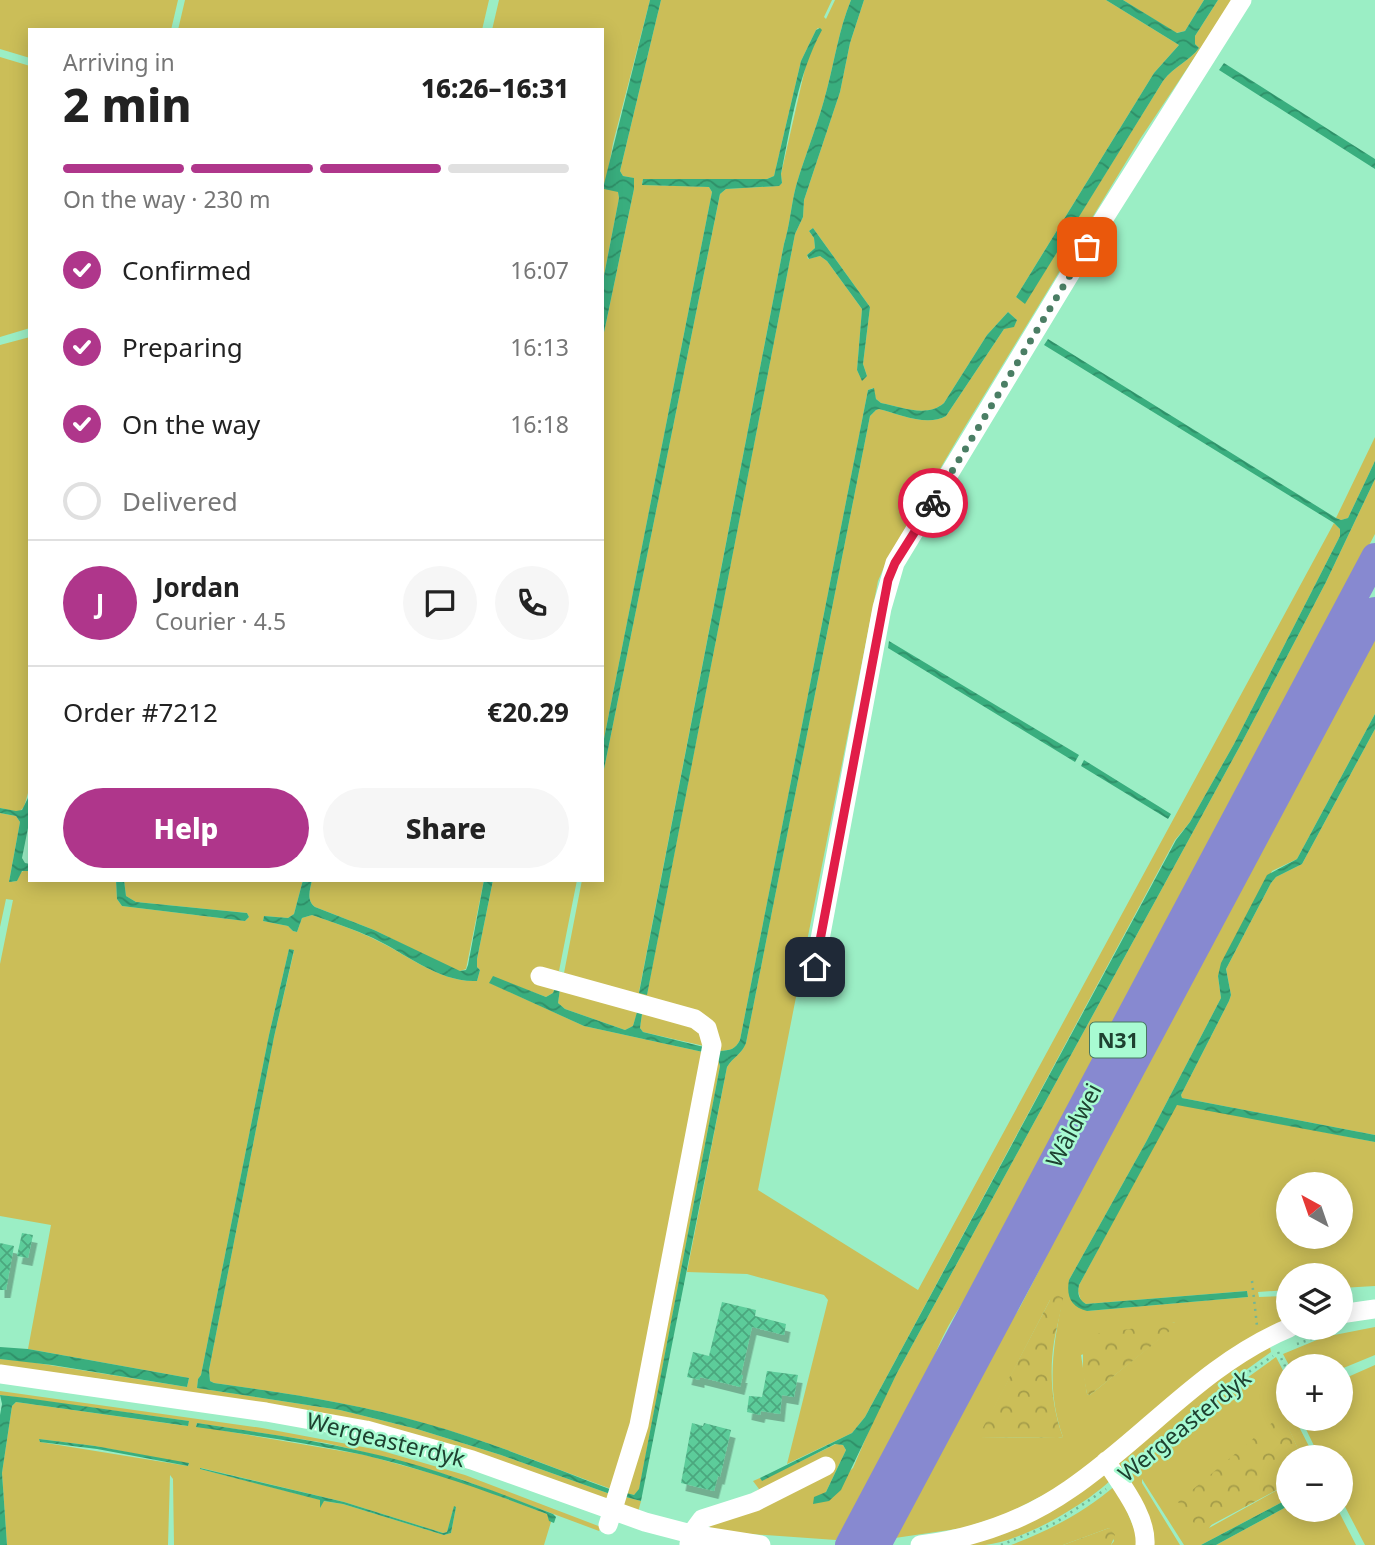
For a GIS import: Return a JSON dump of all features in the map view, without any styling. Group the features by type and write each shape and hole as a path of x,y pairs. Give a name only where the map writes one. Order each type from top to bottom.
{"highway":[{"name":"Wâldwei","path":"869,1534 1375,557"},
{"name":"Wâldwei","path":"869,1534 1375,611"}],"street":[{"path":"815,967 882,608 895,563 1101,223 1242,0"},
{"path":"540,976 695,1019 707,1028 712,1045 639,1424 610,1519"},
{"path":"1353,1317 1375,1308"},
{"name":"Wergeasterdyk","path":"920,1545 983,1533 1018,1518 1070,1489 1209,1374 1277,1347 1286,1340"},
{"name":"Wergeasterdyk","path":"0,1374 266,1412 366,1430 472,1460 610,1519 690,1539 761,1545"},
{"path":"1105,1461 1118,1479 1140,1521 1145,1532 1145,1545"},
{"path":"690,1539 702,1519 755,1502 827,1466"}],"path":[{"path":"1252,1281 1254,1317"},
{"path":"1277,1347 1280,1354"},
{"name":"Wergeasterdyk","path":"1001,1545 1065,1517 1118,1479 1277,1347"}],"green space":[{"path":"0,0 178,0 171,28 28,28 28,57 0,49"},
{"path":"185,0 489,0 482,28 178,28"},
{"path":"499,0 650,0 613,143 606,183 618,192 619,198 604,276 604,28 492,28"},
{"path":"661,0 832,0 824,17 826,19 835,0 851,0 840,33 824,101 794,193 639,992 647,994 795,234 803,217 804,200 840,92 850,43 864,0 1106,0 1179,45 1154,73 1016,297 1025,303 1163,81 1199,48 1195,44 1195,36 1218,0 1233,0 1140,139 958,438 888,558 878,581 758,1190 918,1290 1334,523 1340,529 1340,536 1234,744 1190,822 1175,840 865,1417 852,1433 787,1464 828,1300 824,1295 747,1274 687,1272 727,1067 746,1043 870,416 879,409 922,420 946,416 1004,329 1014,326 1017,320 1008,312 987,335 944,403 937,407 922,411 881,403 876,399 873,388 868,390 740,1040 732,1049 720,1051 720,1066 639,1490 634,1495 623,1493 622,1496 641,1501 638,1512 619,1506 618,1500 641,1425 715,1042 710,1028 697,1017 539,974 538,977 694,1022 708,1037 709,1051 637,1420 615,1496 610,1503 474,1453 368,1423 108,1380 0,1366 0,1359 24,1361 187,1387 189,1378 28,1349 51,1225 0,1216 0,964 13,900 6,899 0,927 0,813 16,816 20,822 9,882 17,881 20,873 25,870 28,871 28,882 116,882 117,899 122,906 245,921 249,917 247,913 136,902 126,896 124,882 302,882 294,914 288,918 264,916 263,921 288,926 297,932 302,918 312,915 372,938 436,972 463,980 477,981 480,970 477,967 477,959 493,882 577,882 559,971 564,973 582,882 604,882 604,769 720,194 726,189 778,186 782,183 781,174 807,60 821,30 816,30 801,61 774,176 767,179 644,179 642,182 643,185 709,187 712,192 604,739 604,332 634,189 633,178 623,176 620,171","holes":["813,228 870,307 863,364 867,376 862,380 857,370 862,309 827,261 820,256 808,259 807,255 815,248 814,238 809,231","289,949 294,951 274,1037 209,1370 210,1381 345,1404 448,1430 614,1490 613,1495 501,1455 417,1429 340,1410 197,1388","493,977 546,997 553,993 555,988 560,989 558,1003 565,1009 625,1030 633,1026 637,1013 642,1014 640,1028 643,1032 704,1046 703,1052 584,1026 490,983"]},
{"path":"1123,0 1204,0 1185,31 1176,33"},
{"path":"0,57 28,65 28,329 0,337"},
{"path":"28,338 28,793 24,807 19,812 0,808 0,345"},
{"path":"1375,437 1375,461 1348,518 1336,518"},
{"path":"1375,479 1375,534 977,1283 948,1326 929,1373 836,1540 721,1532 710,1528 709,1523 759,1489 753,1481 760,1478 762,1480 836,1444 843,1445 846,1450 826,1492 814,1504 853,1468 897,1373 1240,746 1326,582"},
{"path":"1375,633 1375,714 1297,859 1272,871 1218,976 1221,998 1146,1142 1069,1280 1081,1300 1079,1285 1175,1106 1179,1104 1375,1142 1375,1286 1353,1287 1353,1263 1276,1263 1276,1291 1258,1292 1259,1297 1276,1296 1276,1329 1059,1487 1007,1514 963,1528 895,1538 996,1343 1019,1309 1043,1263 1053,1235","holes":["1247,1291 1248,1297 1087,1311 1081,1301 1086,1304","1050,1300 1061,1307 1055,1340 1053,1388 1063,1437 979,1437","1175,1322 1170,1330 1090,1395 1087,1394 1081,1355"]},
{"path":"1375,729 1375,1135 1182,1098 1181,1095 1229,1001 1231,995 1226,969 1271,883 1276,877 1302,864"},
{"path":"312,882 484,882 466,969 453,969 374,930 315,907 310,891"},
{"path":"1057,1295 1063,1298 1052,1354 1052,1378 1056,1414 1063,1437 978,1437 1050,1300"},
{"path":"1176,1322 1171,1330 1090,1395 1087,1394 1083,1373 1083,1336"},
{"path":"1375,1327 1375,1355 1353,1364 1353,1354 1283,1354 1317,1340 1353,1340 1353,1331"},
{"path":"1270,1347 1271,1352 1221,1388 1119,1474 1117,1464 1222,1373"},
{"path":"1276,1357 1276,1431 1282,1431 1209,1528 1276,1491 1276,1505 1201,1545 1184,1545 1142,1479 1180,1545 1148,1545 1122,1480 1226,1393"},
{"path":"1375,1365 1375,1545 1365,1545 1353,1522 1353,1445 1314,1445 1307,1431 1353,1431 1353,1375"},
{"path":"0,1391 262,1428 379,1450 465,1475 601,1527 599,1531 463,1480 397,1460 326,1443 197,1423 196,1426 365,1455 463,1482 547,1514 551,1522 544,1545 174,1545 173,1479 170,1475 168,1545 7,1545 2,1473 12,1406 16,1402 187,1426 189,1421 0,1395","holes":["39,1439 95,1446 189,1464 188,1466 40,1442","201,1468 344,1502 443,1533 447,1532 456,1507 451,1533 444,1535 343,1504 323,1501 320,1507 321,1500"]},
{"path":"1276,1419 1276,1431 1290,1431 1296,1445 1276,1445 1276,1490 1200,1531 1178,1502"},
{"path":"1290,1431 1301,1431 1308,1445 1296,1445"},
{"path":"1103,1475 1112,1479 1086,1500 1035,1529 1000,1542 963,1545"},
{"path":"1116,1485 1141,1545 1111,1545 1114,1541 1109,1528 1063,1545 1011,1545 1066,1520"},
{"path":"1276,1512 1276,1522 1344,1522 1356,1545 1216,1545"},
{"path":"1109,1528 1115,1535 1111,1545 1063,1545"}],"water":[{"path":"650,0 661,0 620,171 623,176 634,178 634,189 604,332 604,276 619,198 618,192 604,189"},
{"path":"851,0 864,0 850,43 840,92 804,200 803,217 795,234 647,995 639,993 794,193 824,101 840,33"},
{"path":"1106,0 1123,0 1177,33 1185,31 1204,0 1218,0 1195,36 1195,44 1199,48 1163,81 1025,304 1016,297 1154,73 1179,45"},
{"path":"816,30 822,30 807,64 796,100 781,174 782,183 779,186 726,189 720,194 604,769 604,739 712,192 709,187 642,185 643,179 767,179 774,176 801,61"},
{"path":"1224,63 1375,159 1375,169 1219,70"},
{"path":"813,228 870,307 863,364 867,376 862,381 857,370 862,309 827,261 820,256 809,259 807,255 815,248 814,238 809,231"},
{"path":"1008,312 1017,320 1014,327 1004,329 946,416 922,420 879,409 870,416 746,1043 727,1067 641,1501 622,1496 623,1492 634,1495 639,1489 720,1066 720,1051 732,1049 740,1040 868,390 874,388 876,399 881,403 922,411 937,407 944,403 987,335"},
{"path":"1048,339 1336,518 1348,518 1375,461 1375,479 1326,582 1240,746 897,1373 841,1490 829,1501 813,1504 814,1497 826,1492 846,1450 843,1445 835,1444 762,1481 760,1478 852,1433 865,1417 1176,840 1190,822 1234,744 1340,536 1340,529 1334,523 1044,345"},
{"path":"889,641 1079,755 1075,762 888,648"},
{"path":"1375,714 1375,729 1302,864 1276,877 1271,883 1226,969 1231,995 1229,1001 1181,1095 1182,1098 1375,1135 1375,1142 1177,1105 1079,1285 1079,1296 1086,1304 1247,1291 1248,1297 1087,1311 1077,1307 1068,1291 1069,1280 1146,1142 1221,998 1218,976 1221,963 1267,875 1297,859"},
{"path":"1084,760 1171,814 1168,819 1081,766"},
{"path":"28,798 28,828 22,858 28,864 28,871 22,871 17,881 9,882 20,822 16,816 0,813 0,808 22,810"},
{"path":"116,882 124,882 126,896 136,902 247,913 249,917 245,921 122,906 117,899"},
{"path":"302,882 312,882 310,898 315,907 374,930 460,971 466,970 468,965 484,882 493,882 477,959 477,967 480,970 477,981 436,972 373,938 312,915 302,918 297,932 288,926 263,921 264,916 288,918 294,914"},
{"path":"289,949 294,950 274,1037 209,1370 210,1381 346,1404 424,1423 615,1491 613,1495 501,1455 417,1429 340,1410 197,1388"},
{"path":"493,976 546,997 553,993 555,988 560,989 558,1003 565,1009 625,1030 633,1026 637,1012 642,1014 640,1028 643,1032 704,1047 703,1052 584,1026 489,983"},
{"path":"0,1347 28,1349 189,1378 187,1387 0,1359"},
{"path":"0,1395 189,1421 188,1426 16,1402 12,1406 2,1473 7,1545 0,1545"},
{"path":"197,1423 323,1443 389,1458 437,1471 556,1517 554,1523 549,1521 547,1514 524,1505 387,1461 322,1447 196,1427"},
{"path":"39,1439 189,1463 188,1466 97,1449 40,1442"},
{"path":"200,1468 344,1502 443,1533 447,1532 454,1506 451,1533 444,1535 343,1504 324,1501 320,1508 320,1500"},
{"path":"1276,1505 1276,1512 1216,1545 1201,1545"}],"building":[{"path":"22,1233 33,1235 28,1258 17,1256"},
{"path":"0,1243 14,1246 6,1290 0,1290"},
{"path":"722,1302 756,1310 755,1316 786,1324 784,1335 752,1327 740,1387 700,1377 700,1380 687,1377 693,1352 709,1356"},
{"path":"767,1371 798,1375 794,1397 782,1395 780,1414 761,1411 760,1415 747,1412 749,1396 762,1397"},
{"path":"692,1423 703,1426 704,1423 731,1430 714,1491 681,1483"}],"way so far":[{"path":"933,503 1087,247"}],"route":[{"path":"815,967 888,580 895,563 933,503"}]}
